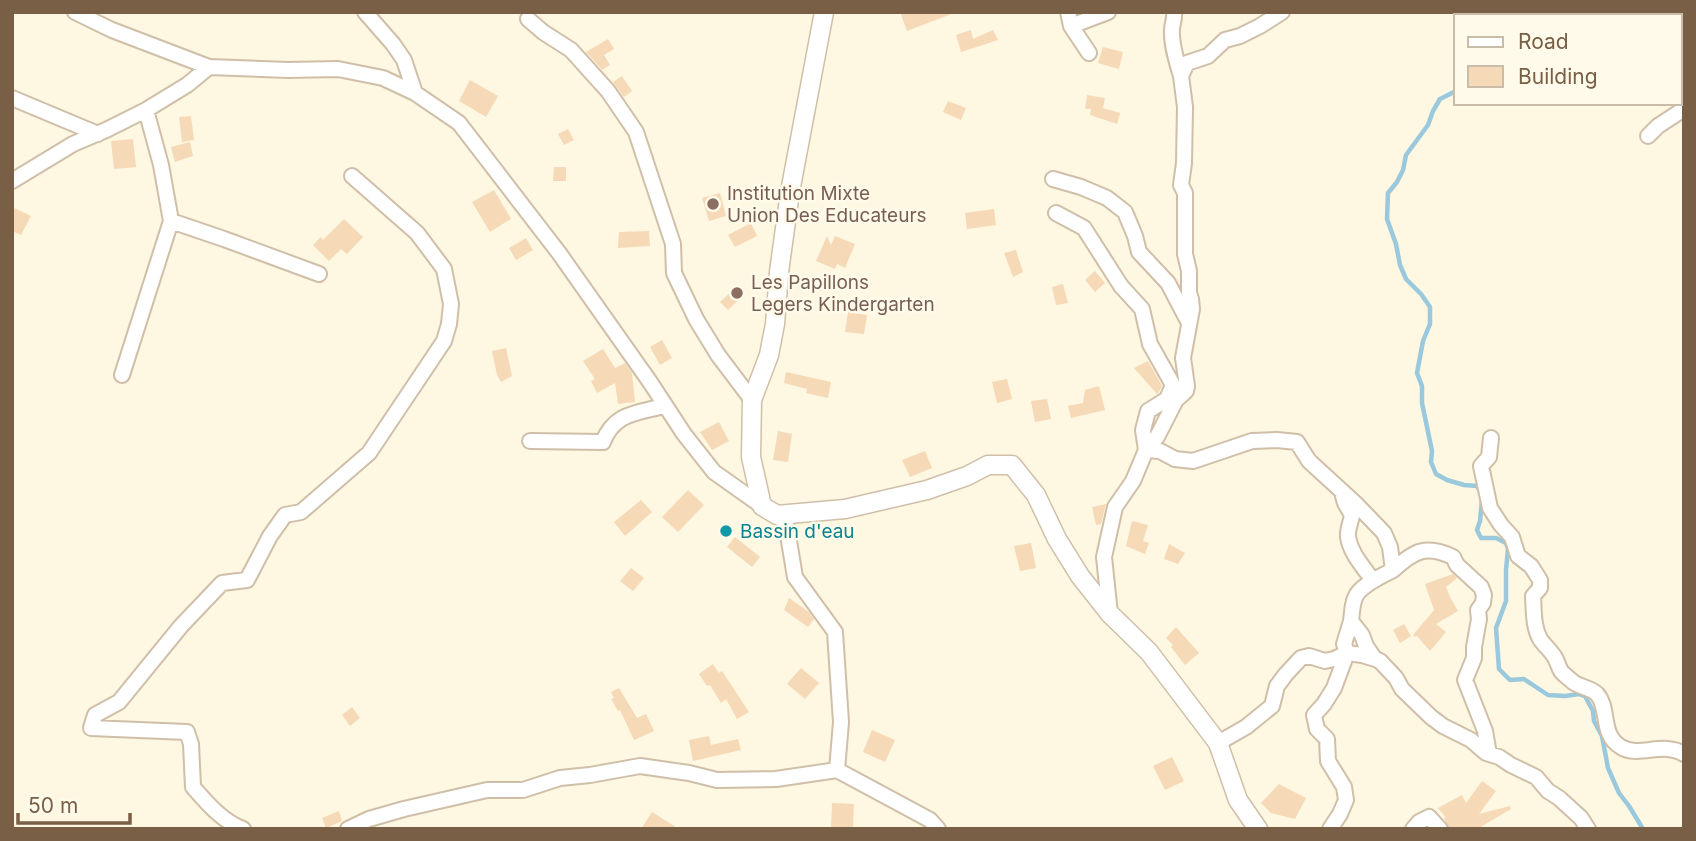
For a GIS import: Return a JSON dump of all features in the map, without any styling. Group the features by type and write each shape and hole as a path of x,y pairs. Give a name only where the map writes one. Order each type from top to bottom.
{"street":[{"path":"75,12 112,30 209,67 338,69 383,78 415,93 460,124 559,253 664,406 714,472 786,523 795,577 835,632 841,722 837,770"},
{"path":"365,12 404,60 415,93"},
{"path":"770,511 751,457 752,400 769,355 775,324 790,192 824,12"},
{"path":"1090,53 1070,19 1108,12"},
{"path":"1110,614 1104,557 1115,507 1133,481 1146,450 1157,437 1176,400 1186,391 1187,386 1183,358 1192,309 1185,254 1185,193 1181,185 1185,107 1173,42 1174,12"},
{"path":"1181,76 1187,63 1208,56 1225,40 1261,26 1282,12"},
{"path":"528,19 542,32 570,50 608,91 636,132 673,244 674,274 718,355 752,400"},
{"path":"12,181 73,144 146,110 187,85 209,67"},
{"path":"12,99 98,134"},
{"path":"1648,136 1684,109"},
{"path":"122,375 171,221 161,164 146,110"},
{"path":"243,829 213,809 193,787 191,744 187,732 91,728 95,715 119,702 181,626 222,583 247,580 270,536 285,516 301,512 369,453 444,341 451,304 444,269 417,233 352,176"},
{"path":"1053,179 1107,198 1125,212 1139,252 1168,283 1189,323"},
{"path":"1056,213 1084,228 1121,286 1142,309 1150,344 1173,385 1167,399 1148,411 1143,430 1146,450"},
{"path":"171,221 319,274"},
{"path":"530,440 603,442 608,429 622,416 664,406"},
{"path":"1491,438 1489,457 1481,466 1490,508 1512,537 1518,556 1531,566 1541,580 1533,596 1535,626 1540,638 1562,672 1575,684 1598,695 1606,717 1606,728 1612,740 1620,747 1630,751 1675,749 1684,754"},
{"path":"1146,450 1160,451 1175,459 1193,461 1252,441 1297,442 1309,461 1384,533 1390,547 1393,570"},
{"path":"770,511 845,509 928,491 988,465 1012,465 1036,495 1057,539 1080,576 1110,614 1149,652 1217,743 1238,800 1258,829"},
{"path":"1342,491 1352,515 1348,537 1360,565 1373,581"},
{"path":"1330,829 1346,800 1344,787 1328,761 1327,739 1317,729 1314,715 1334,688 1347,653 1344,644 1355,595 1420,550 1433,549 1453,557 1457,565 1481,587 1484,595 1478,610 1474,658 1465,680 1485,731 1489,754"},
{"path":"1351,621 1375,659"},
{"path":"1217,743 1246,727 1272,706 1278,686 1301,658 1309,656 1325,660 1347,653 1380,660 1402,689 1431,717 1471,740 1489,754 1536,777 1548,791 1581,818 1588,829"},
{"path":"348,829 369,819 487,790 523,790 560,778 640,766 717,780 776,779 837,770 930,820 938,829"},
{"path":"1413,829 1429,817 1440,829"}],"building":[{"path":"900,12 954,12 954,13 907,31"},
{"path":"971,30 973,39 993,30 998,40 961,52 956,35"},
{"path":"608,39 614,49 604,55 610,65 602,70 586,52"},
{"path":"1103,47 1123,52 1119,69 1098,63"},
{"path":"622,76 632,91 624,97 613,82"},
{"path":"470,80 498,96 486,117 459,101"},
{"path":"1087,95 1105,98 1103,108 1120,113 1117,124 1090,115 1091,109 1085,109"},
{"path":"948,101 966,108 961,120 943,112"},
{"path":"191,116 194,140 182,142 179,117"},
{"path":"568,129 574,140 564,145 558,134"},
{"path":"133,139 136,167 114,169 111,141"},
{"path":"190,142 193,156 175,162 171,147"},
{"path":"554,167 566,167 566,181 553,181"},
{"path":"494,190 511,219 490,232 472,202"},
{"path":"720,193 726,216 709,221 702,198"},
{"path":"12,207 31,216 21,235 12,231"},
{"path":"994,209 996,225 967,229 965,213"},
{"path":"344,219 363,237 347,254 341,249 329,261 313,245 321,237 323,240"},
{"path":"751,223 757,236 735,247 728,235"},
{"path":"649,231 650,246 618,248 619,232"},
{"path":"827,236 831,245 835,236 855,244 845,268 837,264 835,269 816,261"},
{"path":"526,238 533,250 516,260 509,248"},
{"path":"1016,250 1023,272 1013,277 1004,253"},
{"path":"1095,271 1105,283 1095,292 1085,280"},
{"path":"1063,284 1068,303 1056,305 1052,287"},
{"path":"736,287 744,295 728,310 720,302"},
{"path":"848,312 867,315 864,334 845,332"},
{"path":"662,340 672,358 660,365 650,347"},
{"path":"506,348 512,376 501,382 492,351"},
{"path":"603,349 615,368 625,363 632,373 635,402 618,404 615,383 597,393 591,381 595,379 583,361"},
{"path":"1148,361 1162,386 1157,394 1134,368"},
{"path":"786,372 831,382 828,398 806,393 807,389 784,383"},
{"path":"1007,379 1012,399 997,403 992,382"},
{"path":"1099,386 1105,410 1071,418 1068,406 1083,403 1085,390"},
{"path":"1047,399 1051,419 1035,422 1031,401"},
{"path":"719,422 729,441 712,450 700,432"},
{"path":"778,431 792,434 788,462 773,460"},
{"path":"925,451 932,468 910,477 902,460"},
{"path":"688,490 704,505 678,532 662,517"},
{"path":"641,500 652,512 625,536 614,522"},
{"path":"1106,504 1101,524 1096,525 1092,507"},
{"path":"1132,521 1148,525 1143,541 1149,543 1145,554 1126,546"},
{"path":"735,537 760,557 752,567 727,547"},
{"path":"1031,543 1036,568 1020,571 1014,546"},
{"path":"1169,544 1185,553 1178,564 1164,559"},
{"path":"631,568 644,578 633,591 620,581"},
{"path":"1453,574 1457,578 1446,587 1458,611 1436,624 1446,632 1430,651 1413,635 1434,610 1425,584"},
{"path":"789,598 809,612 814,619 808,627 784,610"},
{"path":"1404,624 1411,636 1400,643 1393,630"},
{"path":"1176,627 1199,653 1185,665 1166,638"},
{"path":"713,664 719,673 722,671 749,712 737,719 726,699 721,703 710,685 707,686 699,674"},
{"path":"801,668 819,683 805,699 787,684"},
{"path":"619,688 637,718 646,714 654,731 634,740 620,710 618,711 611,699 614,698 611,692"},
{"path":"352,707 360,718 350,726 342,715"},
{"path":"872,730 895,740 885,762 863,752"},
{"path":"709,736 711,745 738,739 741,750 693,761 689,740"},
{"path":"1172,757 1184,781 1165,790 1153,766"},
{"path":"1482,781 1496,791 1479,814 1510,806 1511,809 1477,829 1449,829 1446,818 1438,808 1462,795 1466,803"},
{"path":"1279,784 1306,798 1295,819 1271,813 1261,803"},
{"path":"832,803 854,804 853,829 831,827"},
{"path":"339,811 342,821 326,828 322,818"},
{"path":"652,812 679,829 641,829"}],"waterway":[{"path":"1454,92 1440,99 1428,125 1406,155 1403,170 1388,193 1387,219 1406,279 1430,307 1430,324 1423,341 1417,373 1422,386 1422,403 1432,451 1431,462 1436,474 1464,485 1477,486 1480,491"},
{"path":"1482,500 1477,530 1481,538 1496,538 1506,543 1508,549 1506,601 1496,628 1499,669 1510,680 1524,679 1548,695 1585,696 1602,736 1608,768 1619,793 1643,829"}],"place":[{"name":"Institution Mixte Union Des Educateurs","path":"713,204"},
{"name":"Les Papillons Legers Kindergarten","path":"737,293"},
{"name":"Bassin d'eau","path":"726,531"}]}
